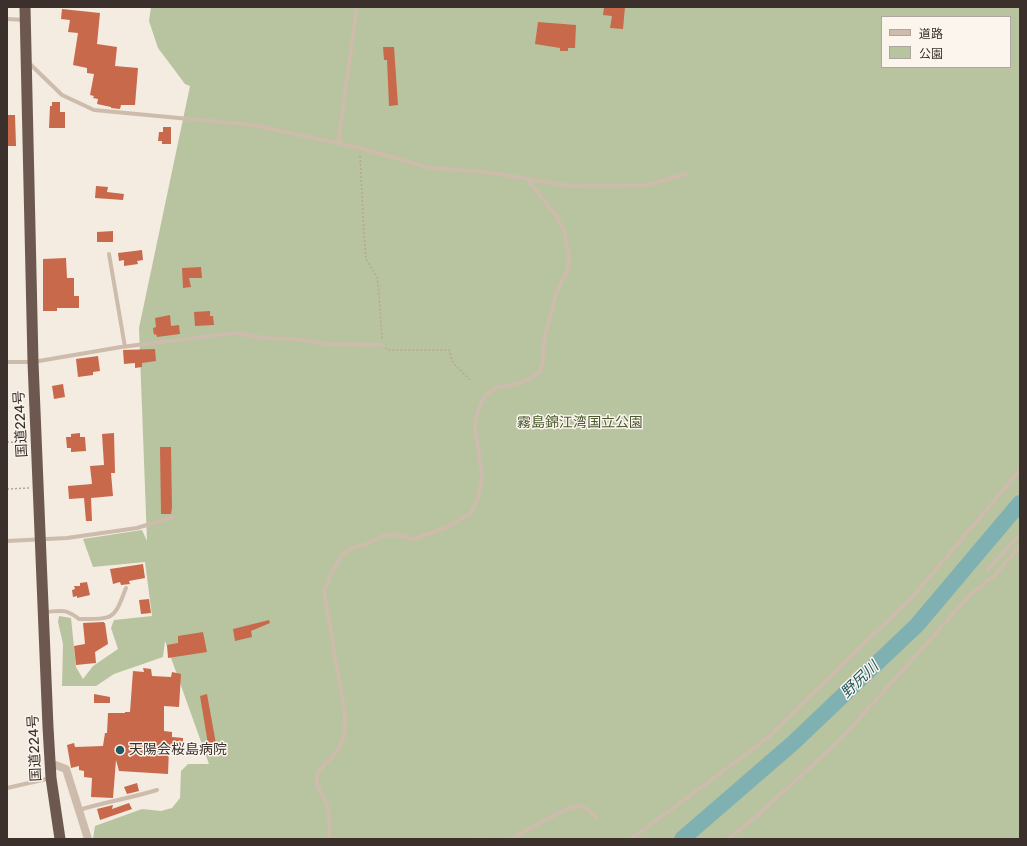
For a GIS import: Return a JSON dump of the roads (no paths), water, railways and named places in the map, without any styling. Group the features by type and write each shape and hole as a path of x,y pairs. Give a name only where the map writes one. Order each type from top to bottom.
{"highway":[{"name":"国道224号","path":"25,7 34,362 50,763 60,839"}],"street":[{"path":"50,763 66,769 88,839"}],"lane":[{"path":"338,143 357,7"},
{"path":"7,19 26,20"},
{"path":"27,62 62,95 94,110 253,125 360,148 430,168 488,172 569,186 648,185 686,174"},
{"path":"329,839 330,831 327,806 318,786 317,777 320,769 341,745 345,733 345,720 324,591 330,575 342,554 352,548 364,545 383,536 393,534 414,539 448,527 471,513 479,495 482,474 475,427 478,410 486,395 498,387 520,383 540,372 543,362 544,340 547,328 558,291 568,269 569,256 564,231 555,214 527,179"},
{"path":"109,254 125,347"},
{"path":"7,362 34,362 125,347 234,333 264,338 298,339 324,344 381,345"},
{"path":"631,839 765,740 915,594 1020,470"},
{"path":"7,541 68,538 137,528 173,517"},
{"path":"987,570 1020,534"},
{"path":"728,839 758,815 840,740 970,594 994,576 1020,546"},
{"path":"44,612 65,610 79,619 108,617 114,613 126,588"},
{"path":"7,788 51,778"},
{"path":"79,810 157,790"},
{"path":"511,839 565,809 577,806 588,808 596,818"},
{"path":"475,839 483,839"}],"waterway":[{"name":"野尻川","path":"682,839 793,743 917,625 1020,503"}],"place":[{"name":"天陽会桜島病院","path":"120,750"}],"park label":[{"name":"霧島錦江湾国立公園","path":"580,423"}]}
